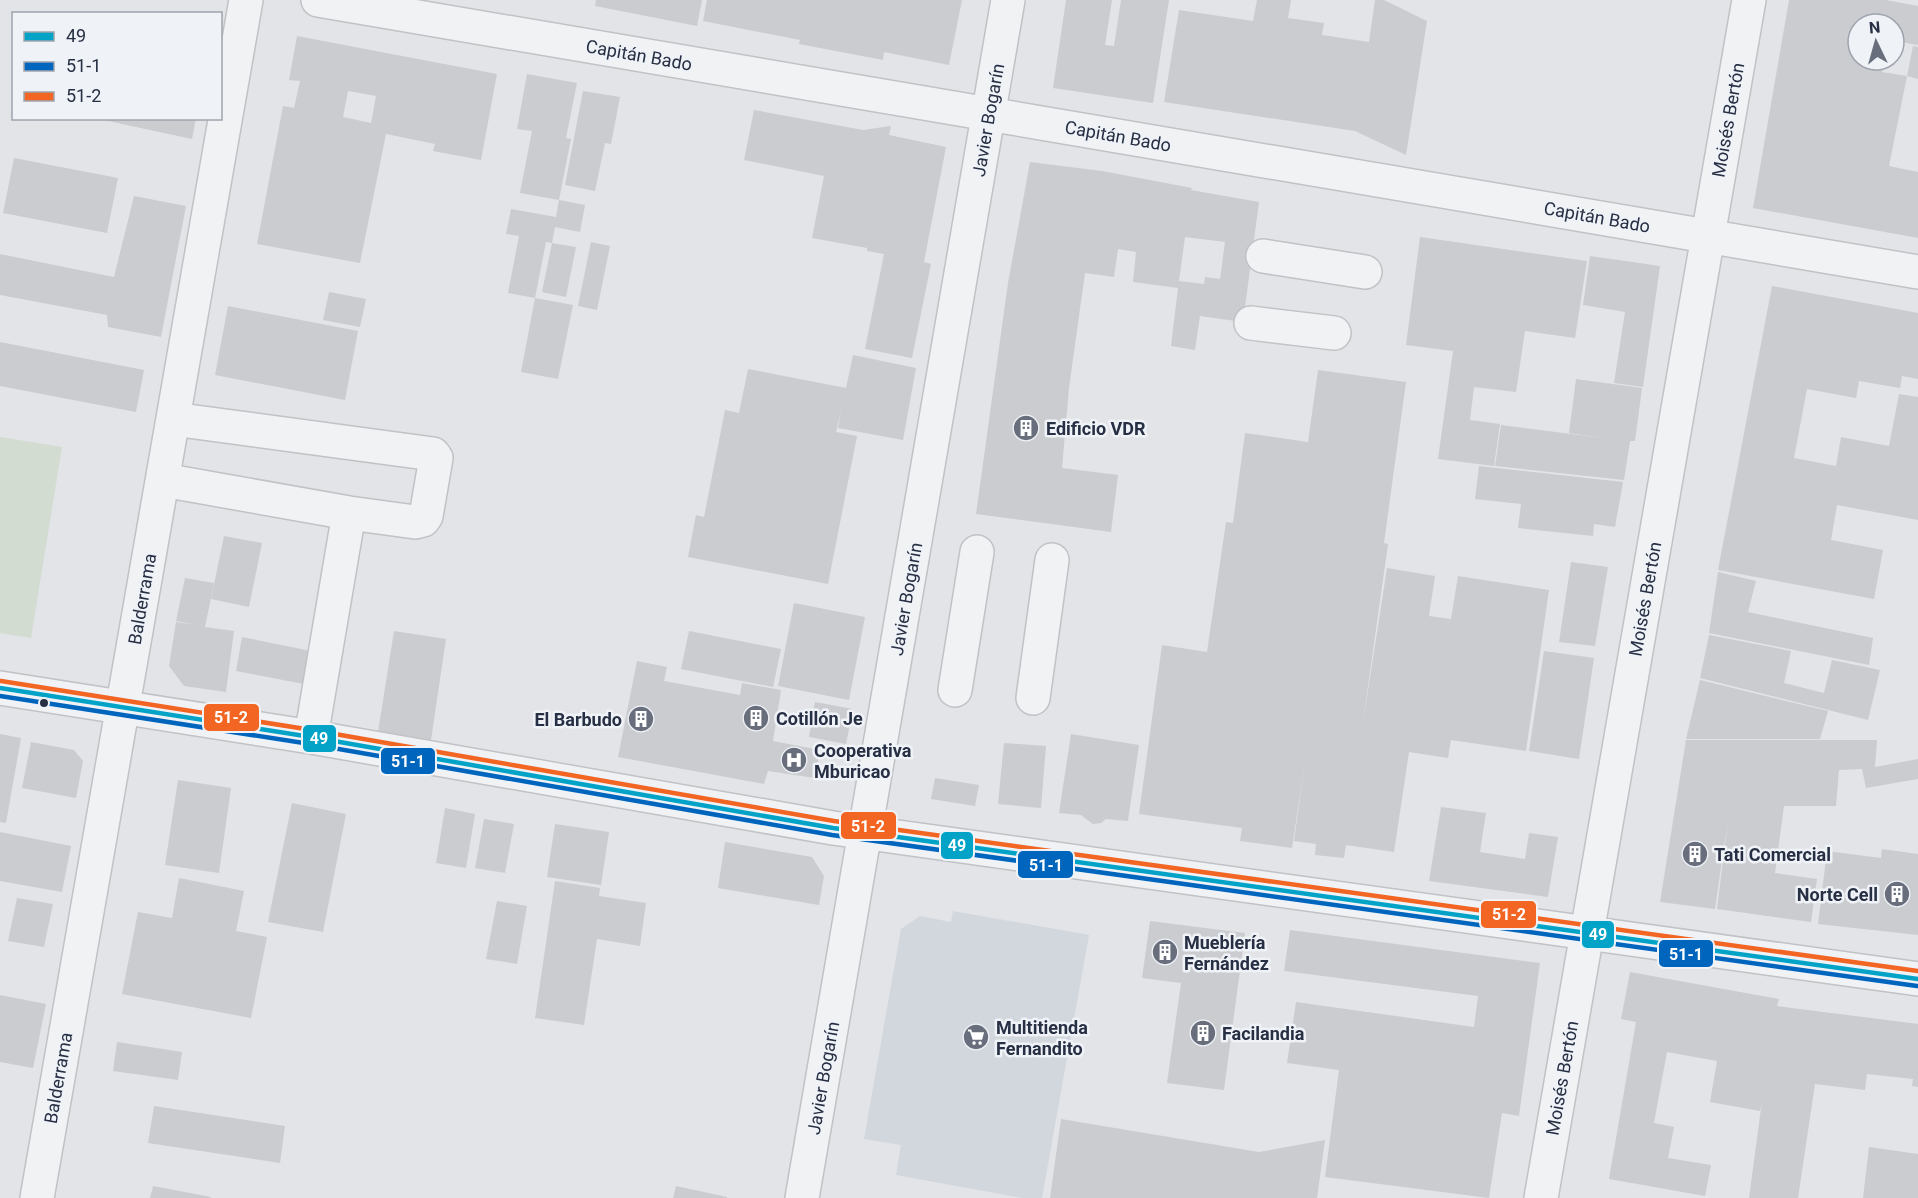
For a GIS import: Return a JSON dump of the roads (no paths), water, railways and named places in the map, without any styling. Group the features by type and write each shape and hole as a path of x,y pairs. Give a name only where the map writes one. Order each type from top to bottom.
{"street":[{"name":"Balderrama","path":"38,1198 246,0"},
{"name":"Capitán Bado","path":"318,0 1918,272"},
{"name":"Javier Bogarín","path":"802,1198 1008,0"},
{"name":"Moisés Bertón","path":"1541,1198 1749,0"},
{"path":"1263,256 1365,272"},
{"path":"1251,323 1334,333"},
{"path":"163,480 349,513 415,522 423,520 426,516 435,455 173,419"},
{"path":"311,737 349,513"},
{"path":"955,690 977,552"},
{"path":"1033,698 1052,560"},
{"path":"0,688 311,737 866,832 1918,979"}],"place":[{"name":"Edificio VDR","path":"1026,428"},
{"name":"Cotillón Je","path":"756,718"},
{"name":"El Barbudo","path":"641,719"},
{"name":"Cooperativa Mburicao","path":"794,760"},
{"name":"Tati Comercial","path":"1695,854"},
{"name":"Norte Cell","path":"1897,894"},
{"name":"Mueblería Fernández","path":"1165,952"},
{"name":"Facilandia","path":"1203,1033"},
{"name":"Multitienda Fernandito","path":"976,1037"}]}
